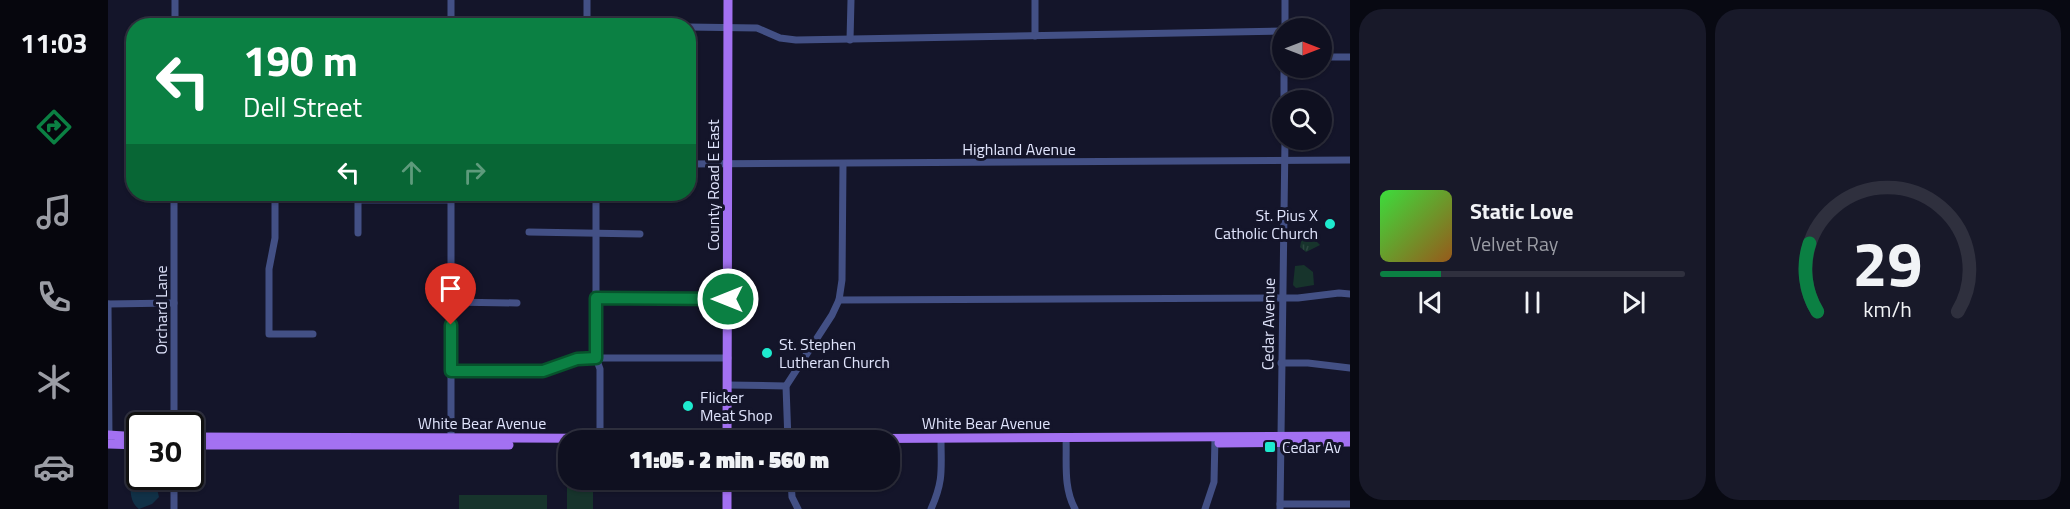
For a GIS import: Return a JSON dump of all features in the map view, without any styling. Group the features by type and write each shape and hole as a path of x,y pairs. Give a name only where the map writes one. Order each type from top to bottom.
{"main road":[{"name":"County Road E East","path":"728,0 728,430"},
{"path":"108,435 126,436"},
{"name":"White Bear Avenue","path":"900,441 1215,440 1350,436"},
{"name":"White Bear Avenue","path":"204,437 558,444"},
{"name":"White Bear Avenue","path":"1280,439 1350,442"},
{"name":"White Bear Avenue","path":"204,445 558,440"},
{"name":"White Bear Avenue","path":"900,444 941,441"},
{"path":"108,444 126,445"},
{"path":"727,490 727,509"}],"street":[{"path":"175,0 175,18"},
{"path":"451,0 451,18"},
{"path":"587,0 587,18"},
{"path":"850,0 850,40"},
{"path":"1035,0 1035,36"},
{"path":"1284,18 1285,0"},
{"path":"696,27 757,28 780,38 796,40 1272,30"},
{"path":"1332,57 1350,57"},
{"name":"Cedar Avenue","path":"1280,506 1285,150"},
{"name":"Highland Avenue","path":"696,164 1350,160"},
{"path":"788,430 786,386 832,315 839,300 842,279 843,164"},
{"name":"Orchard Lane","path":"174,201 174,412"},
{"path":"274,201 274,238 269,269 268,334 313,334"},
{"path":"358,201 358,232"},
{"path":"451,201 451,441"},
{"path":"596,201 596,358 600,369 600,430"},
{"path":"529,232 640,234"},
{"path":"839,300 1282,298 1350,294"},
{"path":"596,298 728,299"},
{"path":"451,302 517,303"},
{"path":"108,444 108,304 174,303"},
{"path":"451,371 543,371 577,359 596,358 728,358"},
{"path":"1281,363 1308,363 1350,368"},
{"path":"728,385 786,386"},
{"path":"1066,440 1066,482 1075,509"},
{"path":"1205,509 1210,500 1214,482 1215,440"},
{"path":"931,509 941,481 941,441"},
{"path":"174,490 174,509"},
{"path":"792,490 792,497 798,509"},
{"path":"1280,506 1350,504"}],"green space":[{"path":"1303,232 1310,235 1320,245 1306,252 1300,247"},
{"path":"1304,265 1313,272 1314,285 1296,288 1293,285 1295,266"},
{"path":"567,490 593,490 593,509 567,509"},
{"path":"459,495 547,495 547,509 459,509"}],"water":[{"path":"131,490 157,490 159,497 152,504 139,509 131,496"}],"place":[{"name":"St. Pius X Catholic Church","path":"1330,224"},
{"name":"St. Stephen Lutheran Church","path":"767,353"},
{"name":"Flicker Meat Shop","path":"688,406"},
{"name":"Cedar Av","path":"1270,447"}],"route":[{"path":"451,325 451,371 535,372 558,367 577,359 596,358 596,298 728,299"}]}
